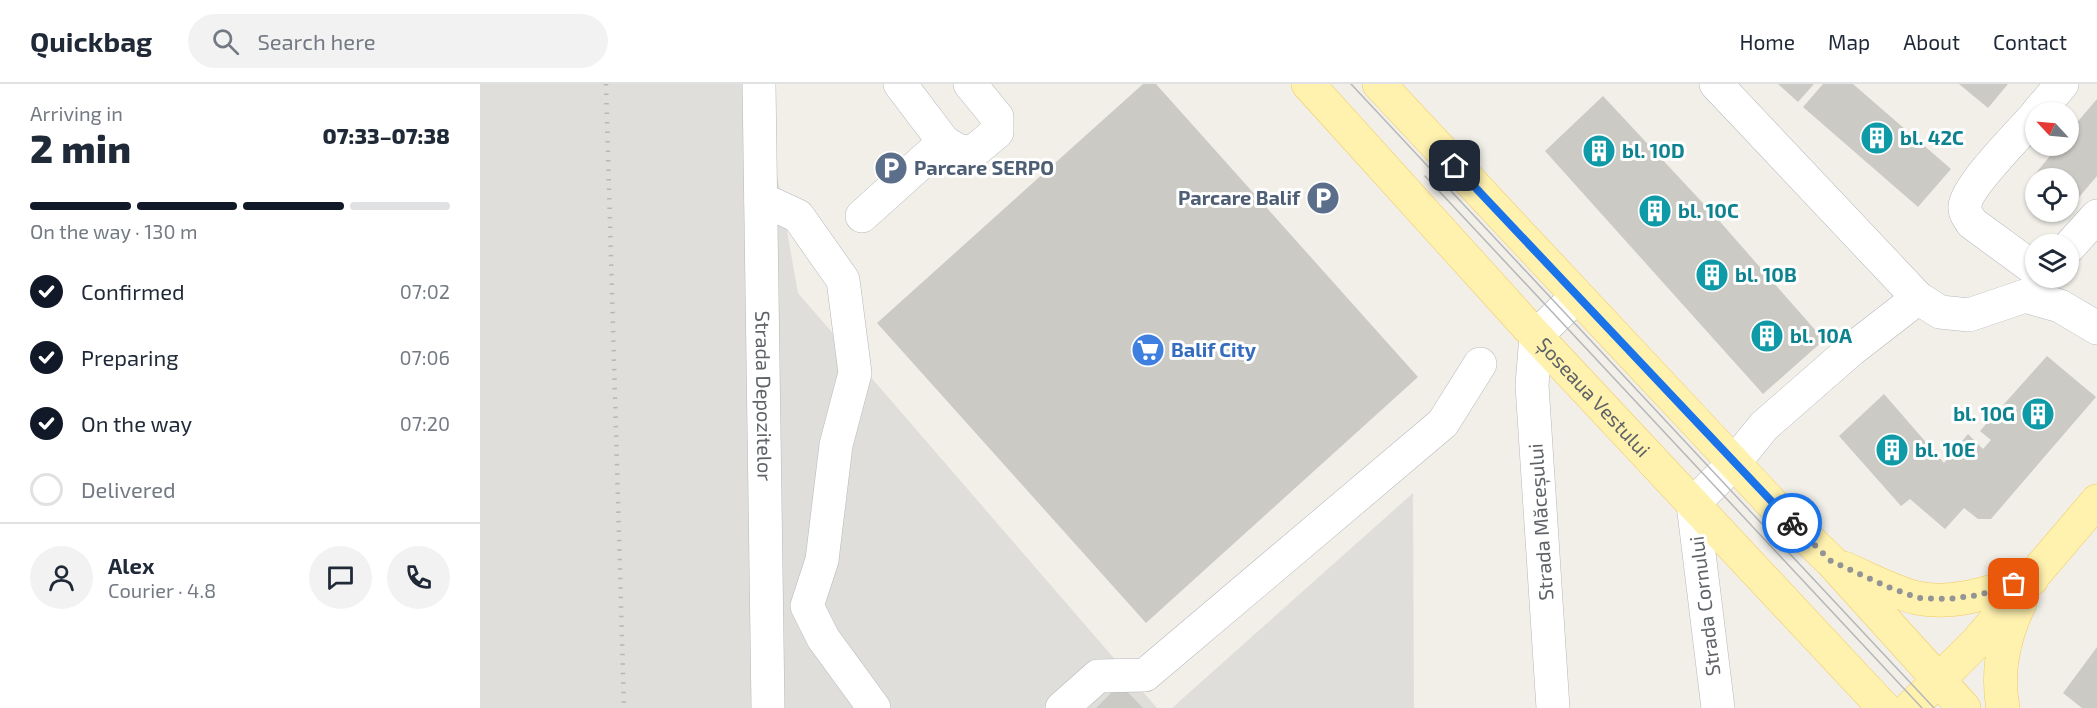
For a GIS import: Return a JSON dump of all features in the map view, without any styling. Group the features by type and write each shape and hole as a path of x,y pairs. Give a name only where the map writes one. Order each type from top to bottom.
{"main road":[{"name":"Șoseaua Vestului","path":"1308,84 1536,336 1884,708"},
{"path":"1379,84 1734,463 1831,561 1964,708"},
{"path":"1910,708 1977,642 2097,501"},
{"path":"1831,561 1918,598 1948,599 1979,595 2032,579"},
{"path":"2003,708 2000,687 2002,655 2010,624 2032,579"}],"street":[{"name":"Strada Depozitelor","path":"759,84 768,708"},
{"path":"900,84 944,142 957,150 972,153 997,132 997,117 970,84"},
{"path":"1716,84 1918,298 1940,312 1970,315 2025,286"},
{"path":"2047,102 2062,84"},
{"path":"2025,128 1974,186 1965,206 1966,214 1972,223 2025,273"},
{"path":"862,216 944,142"},
{"path":"761,202 772,204 798,216 843,280 855,373 836,446 822,560 807,606 823,638 874,708"},
{"path":"2079,236 2097,216"},
{"path":"2041,288 2060,306 2097,328"},
{"path":"1536,336 1577,296"},
{"path":"1693,504 1734,463 1764,426 1851,350 1918,298"},
{"name":"Strada Măceșului","path":"1536,336 1532,385 1553,708"},
{"path":"1062,708 1098,676 1144,675 1443,423 1480,364"},
{"name":"Strada Cornului","path":"1693,504 1718,708"}],"shaded area":[{"path":"480,84 761,84 798,293 1157,708 480,708"},
{"path":"1413,493 1414,708 1172,708"}],"building":[{"name":"Balif City","path":"1143,84 1156,84 1418,377 1146,623 877,323"},
{"path":"1778,84 1814,84 1798,102"},
{"name":"bl. 42C","path":"1823,84 1853,84 1951,169 1918,207 1803,107"},
{"path":"1959,84 2008,84 1988,108"},
{"path":"1603,96 1715,216 1824,340 1763,394 1545,151"},
{"path":"2097,99 2097,176 2079,197 2079,168 2040,168 2050,156 2079,156 2079,120"},
{"path":"2047,356 2096,397 1991,519 1978,519 1964,508 1945,529 1910,499 1901,506 1839,436 1884,394 1944,463 1968,434 1983,449 1991,440 1980,431"},
{"path":"2097,647 2097,708 2082,708 2063,693"},
{"path":"1120,684 1143,708 1096,708"}],"tram line":[{"path":"1351,84 1934,708"},
{"path":"1425,176 1922,708"}],"railway":[{"path":"606,84 624,708"}],"way so far":[{"path":"1792,523 1831,561 1918,598 1948,599 1979,595 2014,584"}],"place":[{"name":"bl. 42C","path":"1877,138"},
{"name":"bl. 10D","path":"1599,151"},
{"name":"Parcare SERPO","path":"891,168"},
{"name":"Parcare Balif","path":"1323,198"},
{"name":"bl. 10C","path":"1655,211"},
{"name":"bl. 10B","path":"1712,275"},
{"name":"bl. 10A","path":"1767,336"},
{"name":"Balif City","path":"1148,350"},
{"name":"bl. 10G","path":"2038,414"},
{"name":"bl. 10E","path":"1892,450"}],"route":[{"path":"1455,166 1792,523"}]}
